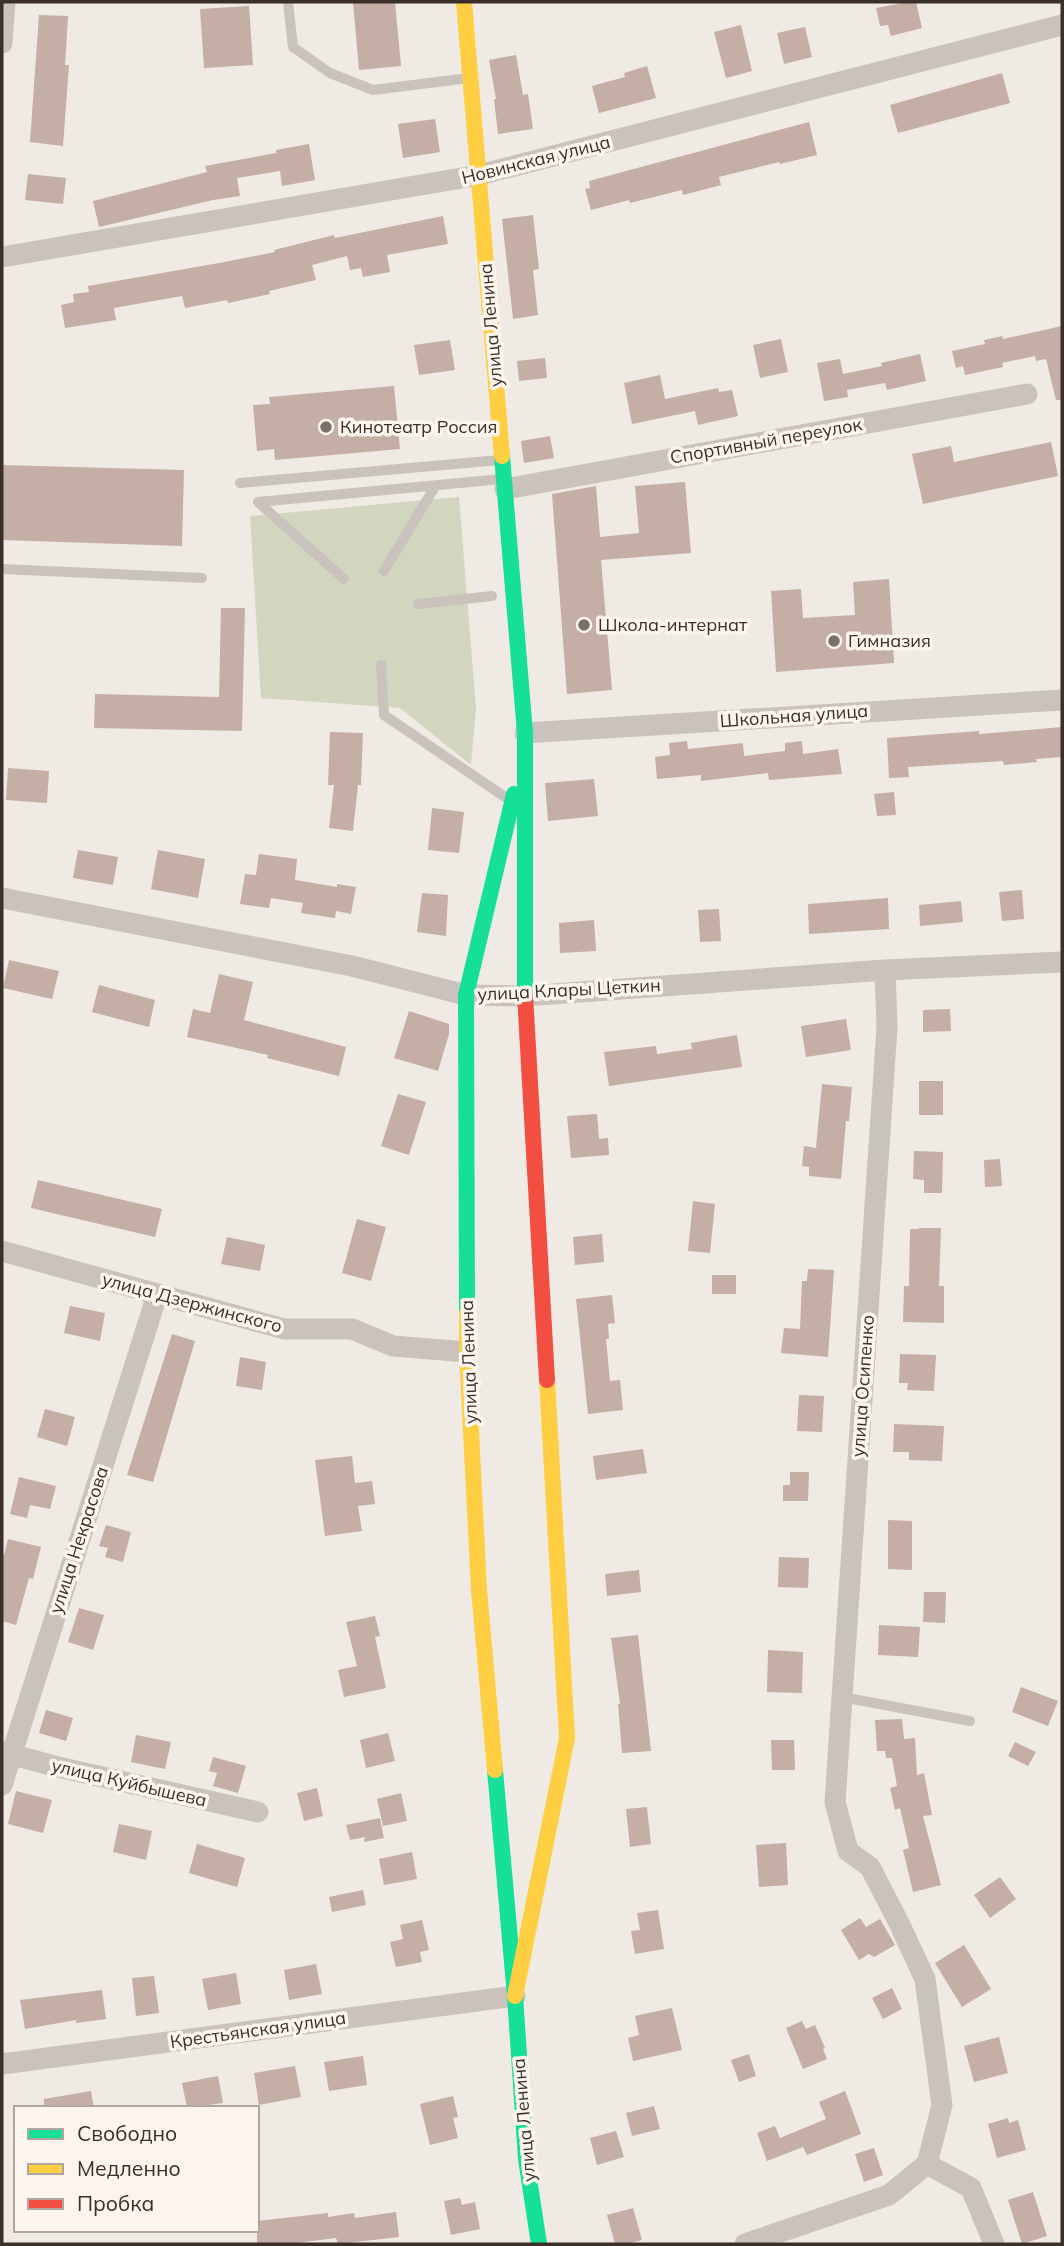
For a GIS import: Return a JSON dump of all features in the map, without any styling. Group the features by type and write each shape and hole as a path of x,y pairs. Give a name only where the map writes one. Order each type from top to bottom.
{"main road":[{"name":"улица Ленина","path":"464,2 525,733 525,996 567,1738 515,1996"},
{"name":"улица Ленина","path":"525,733 512,801 466,995 467,1352 479,1590 515,1996 526,2159 539,2244"}],"street":[{"path":"2,43 5,2"},
{"name":"Новинская улица","path":"2,257 479,176 1062,25"},
{"name":"Спортивный переулок","path":"505,484 1027,394"},
{"name":"Школьная улица","path":"525,733 1062,700"},
{"name":"улица Клары Цеткин","path":"2,898 352,966 466,995 525,996 885,970 1062,962"},
{"name":"улица Осипенко","path":"885,970 887,1027 835,1802 848,1851 870,1867 925,1979 942,2105 927,2164"},
{"name":"улица Дзержинского","path":"2,1251 284,1329 352,1329 393,1346 467,1352"},
{"name":"улица Некрасова","path":"2,1785 6,1754 158,1295"},
{"name":"улица Куйбышева","path":"6,1754 258,1812"},
{"name":"Крестьянская улица","path":"2,2064 515,1996"},
{"path":"745,2244 889,2195 927,2164 971,2188 994,2244"}],"lane":[{"path":"288,2 293,47 330,73 373,90 469,78"},
{"path":"240,483 503,460"},
{"path":"344,579 258,502 436,485 505,484"},
{"path":"384,571 436,485"},
{"path":"2,569 202,578"},
{"path":"418,604 492,596"},
{"path":"381,665 384,715 512,801"},
{"path":"842,1697 970,1721"}],"green space":[{"path":"459,497 476,708 471,765 400,708 261,698 250,516"}],"building":[{"path":"353,2 395,2 401,66 359,70"},
{"path":"916,2 922,28 891,36 888,25 880,26 876,8"},
{"path":"249,6 253,65 204,68 200,9"},
{"path":"39,15 68,16 65,65 69,65 63,146 30,142"},
{"path":"741,25 752,71 726,78 714,32"},
{"path":"805,27 812,57 784,64 777,33"},
{"path":"516,55 523,95 528,94 533,129 498,134 496,99 489,60"},
{"path":"647,66 656,98 599,113 592,86 625,77 624,73"},
{"path":"1002,73 1010,103 898,133 890,105"},
{"path":"435,119 440,152 403,158 398,124"},
{"path":"809,122 817,155 719,177 721,185 683,195 682,190 591,210 585,189 590,188 589,181"},
{"path":"309,144 315,180 282,186 280,171 237,178 240,196 99,227 93,201 207,172 205,166"},
{"path":"28,174 66,178 63,204 25,200"},
{"path":"533,215 539,269 533,270 538,315 513,319 502,219"},
{"path":"443,216 448,244 387,255 390,272 363,277 361,268 350,270 347,256 312,265 316,280 269,291 270,294 185,308 182,296 114,308 116,320 65,328 61,305 74,302 73,294 89,292 88,286 275,252 274,250 334,235 335,238"},
{"path":"1062,326 1062,400 1056,400 1046,359 1036,361 1035,356 1002,363 1003,367 965,375 963,366 956,368 952,351 985,344 984,340 1002,336 1003,339"},
{"path":"781,339 788,372 760,378 753,345"},
{"path":"450,340 455,370 419,375 414,345"},
{"path":"920,354 926,381 887,390 885,383 847,390 848,397 824,401 817,363 840,359 843,374"},
{"path":"545,358 547,378 519,381 517,361"},
{"path":"660,375 665,399 718,388 719,392 732,390 738,416 698,425 695,411 632,424 624,383"},
{"name":"Кинотеатр Россия","path":"394,386 400,449 275,460 274,449 257,451 253,405 270,404 269,397"},
{"path":"550,436 554,458 524,463 521,441"},
{"path":"1051,442 1058,476 923,504 912,454 951,446 954,462"},
{"path":"2,465 184,470 182,546 2,540"},
{"name":"Школа-интернат","path":"685,482 691,553 601,560 612,690 567,694 552,494 596,486 600,537 639,533 635,486"},
{"name":"Гимназия","path":"889,579 894,663 776,672 771,591 801,589 803,618 855,615 853,582"},
{"path":"221,608 245,608 242,731 94,728 95,694 219,697"},
{"path":"1062,727 1062,757 1004,765 1003,761 908,767 909,777 889,778 887,738"},
{"path":"330,732 363,733 361,785 358,785 353,831 329,828 334,785 328,785"},
{"path":"687,741 688,749 743,743 744,756 785,751 785,743 802,741 803,754 838,749 842,774 769,780 768,773 701,781 701,775 657,779 655,757 670,755 669,743"},
{"path":"8,768 49,771 47,803 6,800"},
{"path":"594,779 598,816 548,821 545,783"},
{"path":"894,792 896,815 877,816 874,794"},
{"path":"432,808 464,812 459,853 428,850"},
{"path":"78,850 118,857 113,885 73,878"},
{"path":"158,850 205,859 198,898 151,889"},
{"path":"259,854 297,859 295,880 337,887 337,884 356,887 351,914 336,911 335,918 301,913 303,903 271,898 269,908 240,904 245,874 256,875"},
{"path":"1022,890 1024,919 1002,921 999,892"},
{"path":"422,893 448,895 446,936 417,932"},
{"path":"888,898 889,929 809,934 808,904"},
{"path":"961,901 963,922 920,926 919,905"},
{"path":"719,909 721,941 700,942 698,910"},
{"path":"594,920 596,951 560,953 559,923"},
{"path":"9,960 59,971 52,999 3,988"},
{"path":"219,974 253,982 244,1020 346,1047 339,1076 267,1058 268,1055 187,1037 193,1009 210,1013"},
{"path":"99,985 155,1000 149,1027 92,1012"},
{"path":"950,1009 951,1031 923,1032 923,1010"},
{"path":"409,1011 449,1024 449,1034 438,1071 394,1058"},
{"path":"846,1019 851,1050 806,1057 801,1026"},
{"path":"737,1035 742,1067 609,1086 604,1052 656,1046 657,1054 692,1049 691,1043"},
{"path":"919,1081 943,1081 943,1115 919,1115"},
{"path":"822,1084 852,1087 841,1179 809,1176 809,1167 802,1166 804,1146 816,1148"},
{"path":"398,1094 426,1102 409,1155 381,1146"},
{"path":"597,1114 599,1139 608,1138 609,1155 571,1158 567,1116"},
{"path":"914,1151 943,1152 942,1193 924,1193 924,1180 913,1179"},
{"path":"1000,1159 1002,1186 985,1187 984,1160"},
{"path":"38,1180 162,1209 155,1237 31,1208"},
{"path":"693,1201 715,1204 710,1253 688,1251"},
{"path":"357,1219 386,1227 371,1281 342,1273"},
{"path":"941,1228 939,1286 944,1286 944,1323 903,1322 904,1286 909,1286 910,1229"},
{"path":"602,1234 604,1262 575,1265 573,1237"},
{"path":"227,1237 265,1245 260,1271 221,1264"},
{"path":"808,1269 834,1270 828,1357 781,1353 784,1328 800,1329 802,1281 807,1281"},
{"path":"712,1275 736,1275 736,1294 712,1294"},
{"path":"612,1295 615,1323 608,1324 609,1339 606,1339 610,1381 620,1380 623,1410 588,1414 576,1299"},
{"path":"70,1306 105,1313 100,1341 64,1333"},
{"path":"172,1334 195,1341 153,1482 127,1475"},
{"path":"900,1354 936,1355 934,1391 907,1390 908,1383 899,1383"},
{"path":"240,1357 266,1362 262,1390 236,1386"},
{"path":"799,1395 824,1396 822,1432 797,1431"},
{"path":"45,1409 75,1417 67,1446 37,1437"},
{"path":"894,1424 944,1426 942,1461 909,1460 909,1452 893,1452"},
{"path":"643,1449 647,1473 596,1480 593,1456"},
{"path":"352,1456 355,1483 372,1481 375,1504 358,1506 362,1531 325,1536 315,1460"},
{"path":"790,1472 809,1472 808,1501 783,1501 783,1485 790,1485"},
{"path":"19,1477 56,1486 50,1509 30,1505 27,1518 10,1514"},
{"path":"888,1520 912,1521 912,1570 888,1569"},
{"path":"106,1525 131,1532 123,1562 105,1557 108,1548 99,1546"},
{"path":"8,1539 41,1547 33,1579 29,1578 16,1625 2,1621 2,1554 4,1555"},
{"path":"779,1557 809,1558 808,1588 778,1587"},
{"path":"639,1570 641,1592 607,1596 605,1574"},
{"path":"924,1592 946,1592 945,1623 923,1622"},
{"path":"79,1608 104,1615 93,1650 68,1642"},
{"path":"375,1616 380,1636 375,1637 386,1688 344,1697 338,1670 357,1666 346,1622"},
{"path":"879,1625 920,1627 918,1657 878,1655"},
{"path":"638,1635 651,1751 622,1753 620,1704 611,1638"},
{"path":"768,1650 803,1652 802,1693 767,1692"},
{"path":"1021,1687 1058,1701 1048,1726 1012,1712"},
{"path":"46,1710 73,1718 66,1741 39,1733"},
{"path":"902,1719 904,1739 915,1738 917,1775 924,1773 932,1815 923,1816 941,1885 913,1892 903,1850 909,1848 900,1808 895,1810 890,1788 897,1786 892,1758 886,1758 885,1751 877,1751 875,1720"},
{"path":"388,1733 395,1761 366,1768 360,1740"},
{"path":"136,1735 171,1742 165,1769 131,1762"},
{"path":"771,1740 794,1740 795,1770 772,1770"},
{"path":"1015,1742 1036,1752 1028,1766 1008,1756"},
{"path":"213,1757 246,1766 238,1793 213,1786 217,1773 209,1771"},
{"path":"317,1788 323,1816 304,1821 297,1793"},
{"path":"16,1791 52,1800 43,1833 8,1824"},
{"path":"401,1793 407,1821 383,1826 377,1799"},
{"path":"647,1807 651,1844 630,1847 626,1809"},
{"path":"380,1818 384,1838 364,1842 365,1837 350,1840 346,1825"},
{"path":"119,1824 152,1831 146,1860 113,1852"},
{"path":"786,1843 788,1885 759,1887 756,1845"},
{"path":"197,1844 245,1858 237,1887 189,1873"},
{"path":"412,1852 417,1879 384,1885 379,1859"},
{"path":"1000,1877 1016,1899 990,1918 974,1895"},
{"path":"363,1890 366,1905 332,1912 329,1897"},
{"path":"658,1910 664,1949 635,1954 631,1931 640,1930 637,1913"},
{"path":"860,1918 866,1927 880,1919 895,1945 874,1957 869,1954 859,1960 841,1930"},
{"path":"422,1920 429,1950 420,1952 422,1962 396,1967 390,1942 403,1939 400,1925"},
{"path":"964,1945 991,1989 962,2007 935,1963"},
{"path":"316,1964 322,1994 289,2000 284,1970"},
{"path":"236,1973 241,2004 208,2010 202,1979"},
{"path":"154,1976 159,2013 136,2016 132,1978"},
{"path":"892,1988 902,2009 883,2019 872,1998"},
{"path":"102,1990 106,2019 76,2023 76,2020 25,2029 20,2000"},
{"path":"672,2008 682,2050 633,2061 628,2038 639,2035 635,2016"},
{"path":"802,2021 806,2029 815,2025 827,2059 803,2069 786,2028"},
{"path":"999,2037 1008,2073 974,2082 964,2046"},
{"path":"749,2054 756,2076 739,2082 731,2060"},
{"path":"363,2056 367,2085 329,2091 324,2062"},
{"path":"295,2066 301,2097 259,2105 254,2073"},
{"path":"218,2076 223,2103 187,2106 182,2083"},
{"path":"91,2091 94,2106 44,2106 44,2099"},
{"path":"845,2091 861,2134 807,2155 803,2147 767,2161 757,2133 775,2126 780,2138 826,2119 819,2102"},
{"path":"453,2096 458,2117 453,2118 458,2138 430,2145 420,2104"},
{"path":"654,2106 660,2129 632,2136 626,2113"},
{"path":"1008,2118 1009,2123 1018,2120 1026,2150 997,2158 988,2124"},
{"path":"616,2131 624,2157 597,2165 590,2138"},
{"path":"874,2148 883,2175 864,2182 855,2154"},
{"path":"1033,2192 1047,2236 1022,2244 1008,2200"},
{"path":"460,2198 462,2205 475,2202 480,2229 451,2235 444,2201"},
{"path":"633,2208 642,2240 615,2244 607,2215"},
{"path":"396,2212 399,2237 338,2244 336,2238 288,2244 257,2244 259,2221 328,2213 328,2217 354,2213 355,2218"}],"traffic: fast":[{"path":"502,456 525,733 525,995"},
{"path":"467,1313 466,995 514,794"},
{"path":"495,1770 526,2159 539,2244"}],"traffic: slow":[{"path":"464,2 502,456"},
{"path":"467,1313 479,1590 495,1770"},
{"path":"515,1996 567,1738 547,1380"}],"traffic: jam":[{"path":"525,995 547,1380"}],"place":[{"name":"Кинотеатр Россия","path":"326,427"},
{"name":"Школа-интернат","path":"584,625"},
{"name":"Гимназия","path":"834,641"}]}
